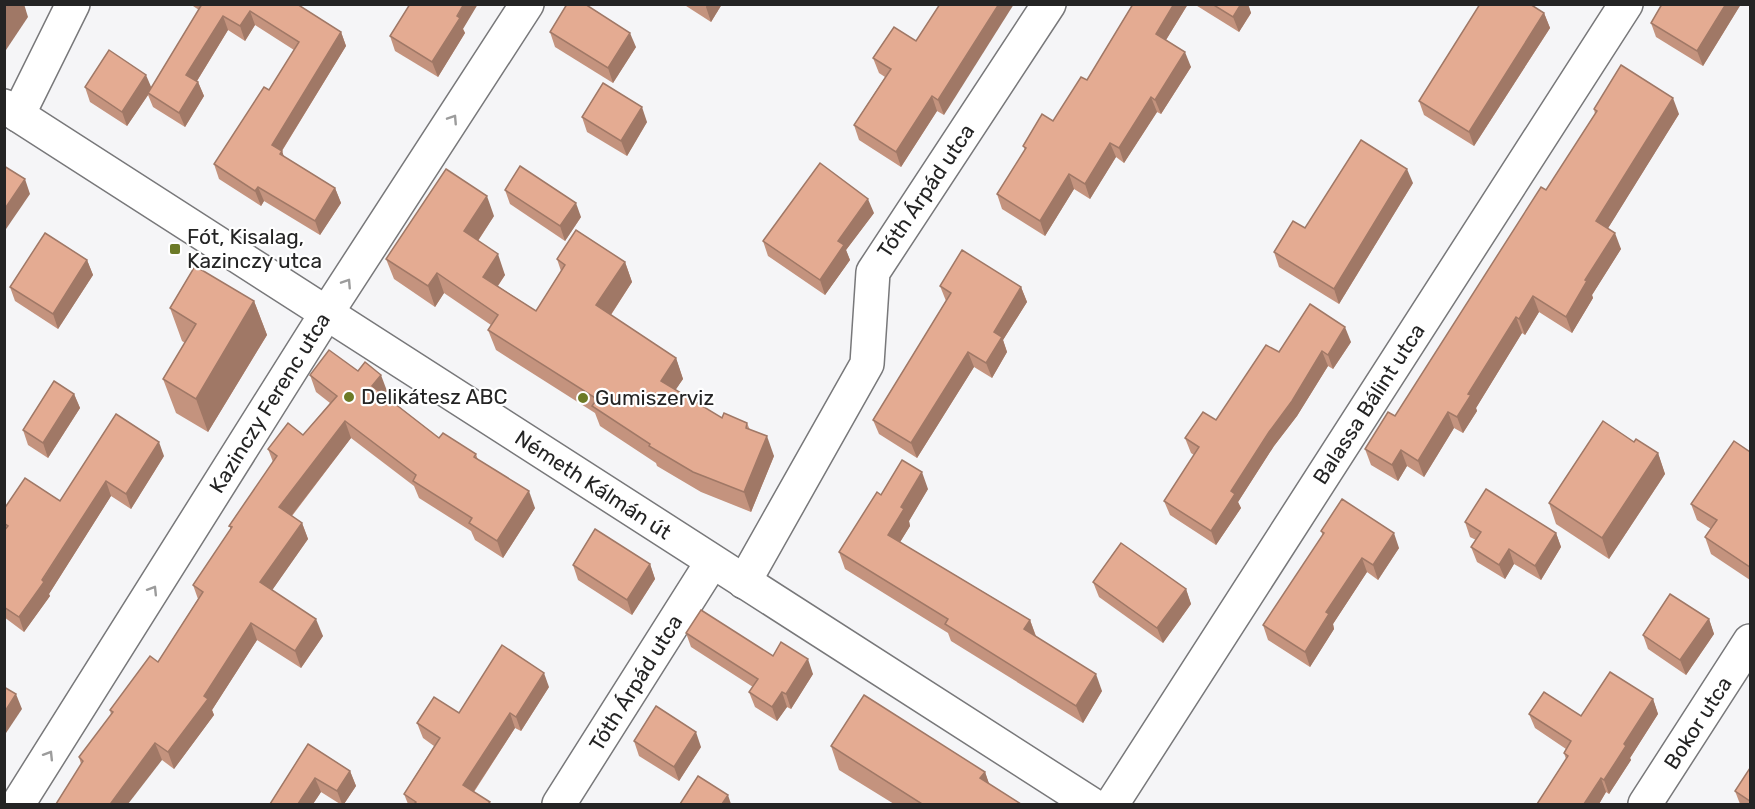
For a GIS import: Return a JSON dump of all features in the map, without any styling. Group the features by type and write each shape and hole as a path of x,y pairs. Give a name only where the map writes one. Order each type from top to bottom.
{"street":[{"path":"11,111 73,4"},
{"name":"Kazinczy Ferenc utca","path":"18,804 326,314 527,4"},
{"name":"Tóth Árpád utca","path":"744,582 867,364 873,272 1049,4"},
{"name":"Balassa Bálint utca","path":"1112,804 1626,4"},
{"name":"Németh Kálmán út","path":"11,111 1091,804"},
{"name":"Tóth Árpád utca","path":"559,804 712,562"},
{"name":"Bokor utca","path":"1644,804 1750,641"}],"building":[{"path":"202,4 297,4 341,32 272,145 282,151 280,154 335,188 315,221 258,187 255,191 214,164 264,87 269,90 299,42 250,11 240,26 223,16 186,75 198,82 179,113 148,93"},
{"path":"410,4 464,4 457,16 460,18 432,62 390,36"},
{"path":"567,4 585,4 630,33 608,68 550,32"},
{"path":"940,4 999,4 938,100 932,96 896,152 854,125 891,69 873,58 894,27 916,41"},
{"path":"1133,4 1174,4 1156,34 1185,52 1155,100 1151,97 1119,148 1110,143 1085,184 1069,174 1040,221 997,194 1026,148 1023,146 1042,114 1053,121 1081,77 1087,80"},
{"path":"1212,4 1241,4 1233,17"},
{"path":"1480,4 1530,4 1544,13 1469,132 1419,101"},
{"path":"1662,4 1726,4 1697,51 1651,23"},
{"path":"109,50 146,75 122,112 85,87"},
{"path":"1621,65 1673,98 1596,221 1615,233 1585,280 1587,281 1566,317 1533,296 1519,319 1516,317 1468,394 1471,395 1457,417 1448,412 1418,461 1401,450 1392,465 1365,449 1388,412 1395,416 1541,187 1546,190 1597,111 1594,109"},
{"path":"603,83 642,107 621,141 582,117"},
{"path":"1361,140 1407,169 1334,289 1274,252 1293,221 1305,228"},
{"path":"820,163 868,199 838,241 844,245 820,280 763,241"},
{"path":"4,166 25,179 4,210"},
{"path":"520,166 576,203 560,226 505,190"},
{"path":"446,169 487,196 464,231 498,254 483,277 536,311 565,265 557,259 576,230 625,262 596,305 676,358 661,381 722,418 724,413 747,423 746,428 767,436 744,492 693,472 649,446 650,444 592,406 597,399 488,330 498,315 437,273 428,286 386,259"},
{"path":"45,233 87,260 53,314 10,287"},
{"path":"962,250 1021,287 994,332 1002,337 986,363 968,352 911,443 873,420 951,293 940,286"},
{"path":"195,266 254,301 196,399 163,379 196,324 170,308"},
{"path":"1310,304 1345,327 1328,355 1322,351 1292,401 1231,491 1235,494 1211,531 1164,501 1199,447 1185,438 1203,412 1216,420 1266,345 1279,352"},
{"path":"329,350 358,371 365,362 381,375 372,386 439,438 443,433 476,454 474,457 529,491 497,541 469,523 472,518 413,481 416,475 345,421 279,507 302,523 260,582 316,619 295,651 251,623 204,696 208,699 168,752 155,743 111,803 113,804 56,804 83,761 79,757 113,712 110,710 150,656 158,662 203,592 193,585 232,527 229,526 277,456 268,449 288,423 303,435 337,396 310,375"},
{"path":"54,381 74,394 43,443 23,430"},
{"path":"116,414 159,442 126,494 106,481 42,580 44,582 19,617 4,607 4,531 8,526 4,523 4,509 25,478 60,501"},
{"path":"1603,421 1634,442 1636,439 1658,453 1602,538 1549,503"},
{"path":"1734,441 1750,452 1750,567 1705,537 1717,520 1691,504"},
{"path":"902,460 922,472 901,507 904,509 888,535 1030,620 1024,629 1096,674 1076,706 945,624 948,619 839,552 877,492 881,495"},
{"path":"1486,489 1556,533 1535,566 1509,549 1499,565 1471,547 1481,532 1465,522"},
{"path":"1342,499 1394,533 1373,565 1362,558 1326,612 1329,614 1305,652 1263,625 1324,533 1321,531"},
{"path":"595,529 650,564 627,600 573,565"},
{"path":"1121,543 1186,589 1157,628 1093,582"},
{"path":"1670,594 1709,619 1680,660 1643,635"},
{"path":"701,610 773,656 781,642 808,659 786,694 782,692 772,707 749,692 758,679 686,633"},
{"path":"502,645 544,673 516,717 510,713 463,785 490,802 488,804 414,804 416,802 404,794 440,738 417,723 434,697 459,713"},
{"path":"1610,672 1653,699 1604,780 1601,778 1584,804 1537,804 1568,756 1564,753 1571,741 1529,714 1544,692 1581,716"},
{"path":"4,687 16,694 4,713"},
{"path":"864,695 985,772 980,778 1021,804 922,804 831,746"},
{"path":"656,706 696,732 674,767 634,741"},
{"path":"308,744 350,771 337,791 315,778 298,804 270,804"},
{"path":"1750,768 1750,801 1735,791"},
{"path":"698,776 728,795 722,804 680,804"}],"place":[{"name":"Fót, Kisalag, Kazinczy utca","path":"175,249"},
{"name":"Delikátesz ABC","path":"349,397"},
{"name":"Gumiszerviz","path":"583,398"}]}
